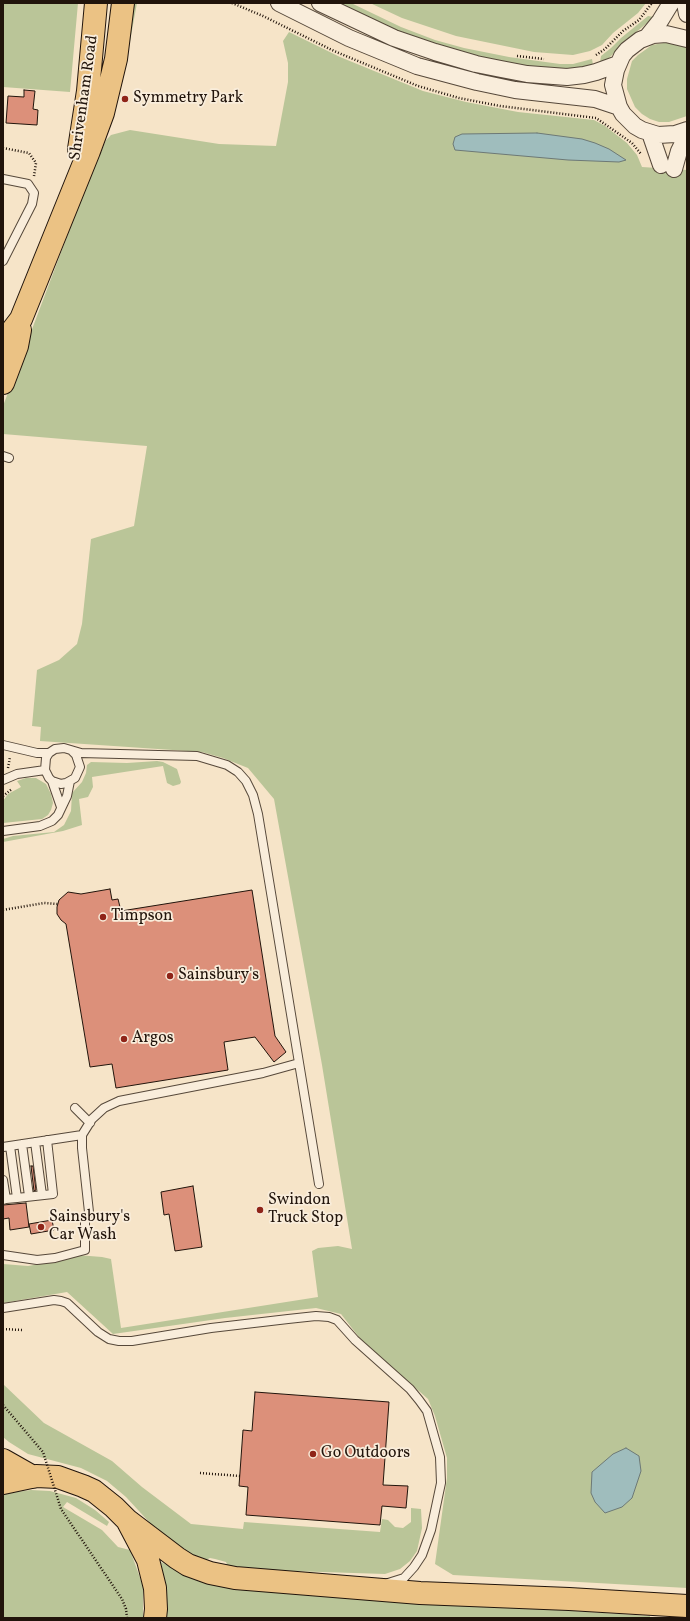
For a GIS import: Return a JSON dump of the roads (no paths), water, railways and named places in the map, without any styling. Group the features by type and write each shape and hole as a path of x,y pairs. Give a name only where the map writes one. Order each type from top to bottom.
{"highway":[{"name":"Shrivenham Road","path":"70,193 88,91 96,3"},
{"name":"Shrivenham Road","path":"3,383 17,346 21,319 70,193 89,150 109,92 118,44 123,3"},
{"name":"Shrivenham Road","path":"3,346 8,336 21,319"},
{"path":"3,1460 33,1477"},
{"path":"3,1483 33,1477 50,1476 58,1477 83,1486 106,1500 127,1520 188,1565 210,1573 235,1578 426,1594 569,1599 687,1606"},
{"path":"127,1520 144,1551 151,1570 156,1598 155,1618"}],"street":[{"path":"279,3 349,38 417,66 477,82 516,90 595,99 619,107"},
{"path":"320,3 394,38 476,64 527,74 567,77 584,76 618,64"},
{"path":"671,3 665,14 647,37 630,47 618,64 614,85 616,100 619,107 623,114 635,126 650,134 667,136 687,130"},
{"path":"685,3 687,14"},
{"path":"647,37 666,34 687,39"},
{"path":"650,134 667,167 679,151 687,135"}],"lane":[{"path":"3,179 24,182 30,186 34,193 32,204 3,261"},
{"path":"3,745 37,753 49,753 59,748 64,748 72,751 123,755 197,756 227,765 238,772 246,781 253,795 258,814 319,1184"},
{"path":"52,781 61,784 70,782 75,778 80,767 76,755 72,751"},
{"path":"49,753 45,762 45,770 52,781 61,807"},
{"path":"7,778 45,770"},
{"path":"3,831 47,824 56,818 66,796 70,782"},
{"path":"3,1255 37,1260 55,1258 85,1250 85,1220 89,1212 82,1135 90,1123 104,1108 119,1101 263,1073 299,1063"},
{"path":"75,1108 90,1123"},
{"path":"17,1198 7,1147 82,1135"},
{"path":"3,1180 4,1200 53,1194 47,1140"},
{"path":"35,1142 42,1195"},
{"path":"22,1144 28,1196"},
{"path":"3,1308 54,1300 61,1301 67,1303 98,1332 109,1339 119,1341 306,1317 329,1317 336,1320 355,1340 410,1389 419,1400 427,1411 440,1457 441,1483 431,1530 422,1555 404,1578 366,1589"}],"water":[{"path":"537,133 582,139 609,149 626,160 619,162 568,160 455,150 453,144 455,137 462,134"},
{"path":"626,1448 639,1456 641,1471 632,1498 622,1507 605,1513 595,1502 591,1493 592,1472 613,1454"}],"place":[{"name":"Symmetry Park","path":"125,99"},
{"name":"Timpson","path":"103,917"},
{"name":"Sainsbury's","path":"170,976"},
{"name":"Argos","path":"124,1039"},
{"name":"Swindon Truck Stop","path":"260,1210"},
{"name":"Sainsbury's Car Wash","path":"41,1227"},
{"name":"Go Outdoors","path":"313,1454"}]}
